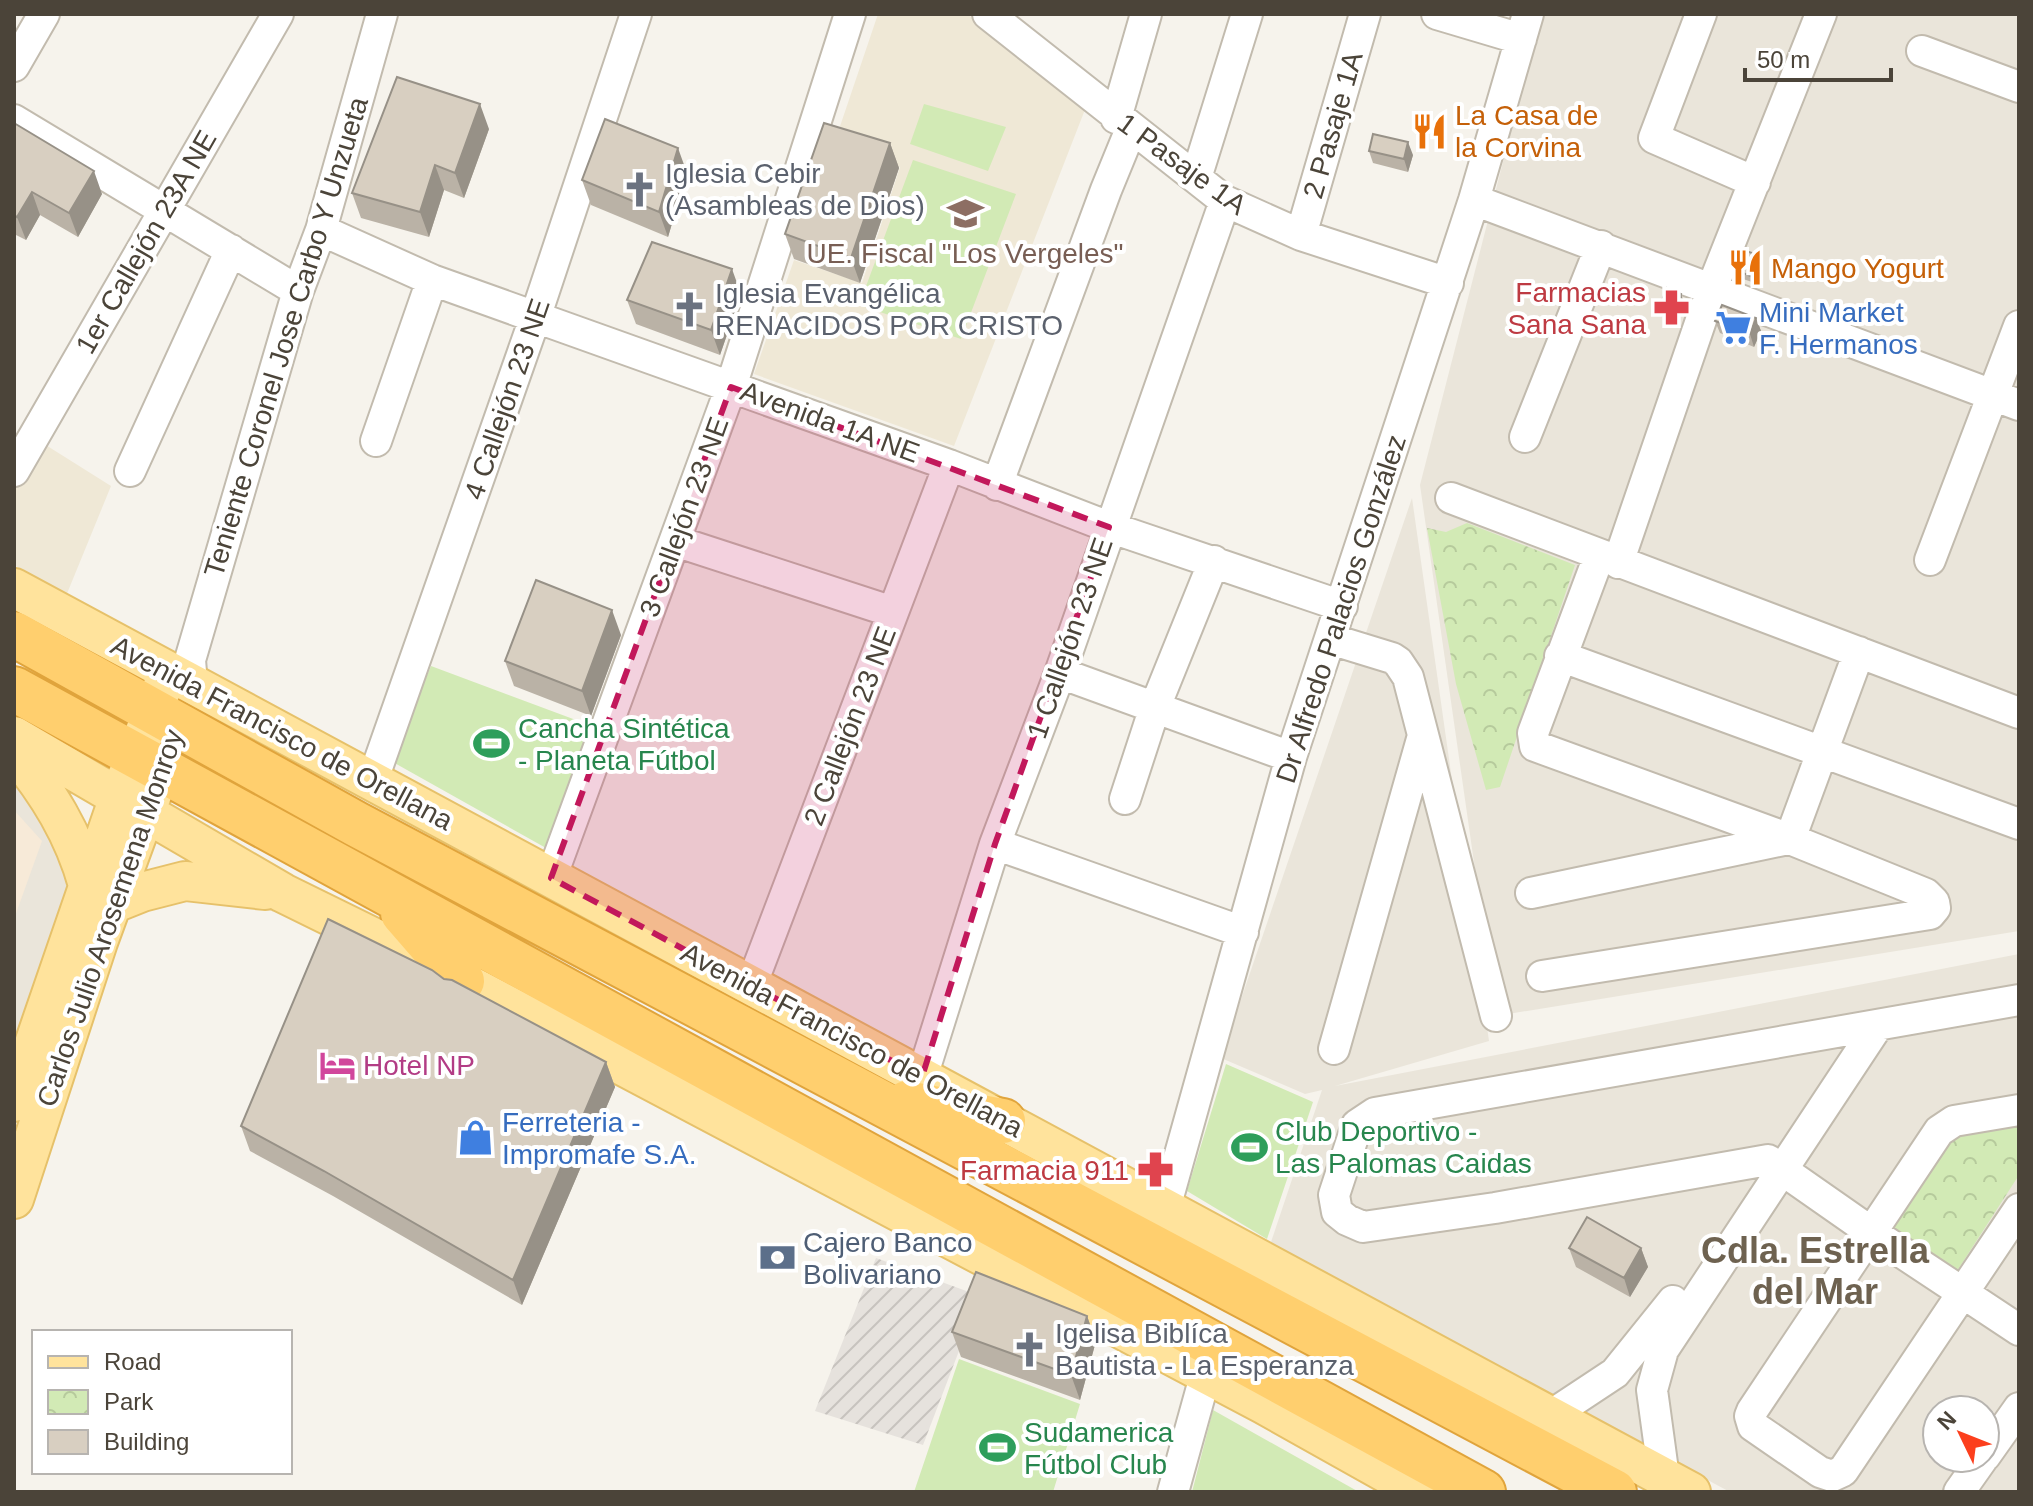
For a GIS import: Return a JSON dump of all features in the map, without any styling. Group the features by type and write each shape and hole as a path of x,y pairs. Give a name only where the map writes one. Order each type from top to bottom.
{"highway":[{"name":"Avenida Francisco de Orellana","path":"14,634 176,691 356,824 1614,1492"},
{"path":"14,689 1483,1492"},
{"path":"371,884 412,921 462,981"},
{"path":"857,1091 1003,1121"}],"main road":[{"name":"Avenida Francisco de Orellana","path":"14,588 176,691 372,782 1678,1485"},
{"name":"Carlos Julio Arosemena Monroy","path":"14,1199 22,1114 176,691"},
{"path":"14,736 283,893 462,981 1206,1373 1420,1492"},
{"path":"14,751 63,821 100,895 142,892 185,881 283,893"}],"street":[{"path":"14,66 44,14"},
{"name":"1er Callejón 23A NE","path":"14,471 278,14"},
{"name":"Teniente Coronel Jose Carbo Y Unzueta","path":"176,691 298,291 321,230 382,14"},
{"name":"4 Callejón 23 NE","path":"372,782 535,318 636,14"},
{"name":"3 Callejón 23 NE","path":"551,878 731,387 850,14"},
{"name":"1 Pasaje 1A","path":"988,14 1022,24 1124,123 1225,201 1301,235 1448,283"},
{"path":"997,485 1106,190 1124,123 1146,14"},
{"path":"1196,178 1247,14"},
{"name":"2 Pasaje 1A","path":"1301,235 1365,14"},
{"path":"1437,14 1524,26"},
{"path":"1701,14 1654,138 1755,182"},
{"path":"1542,976 1930,914 1935,908 1934,902 1926,894 1790,839 1535,746 1533,733 1560,656 1608,560 1821,14"},
{"name":"Dr Alfredo Palacios González","path":"1165,1208 1291,757 1448,283 1524,26"},
{"path":"1922,51 2019,87"},
{"path":"14,120 298,291"},
{"path":"1474,200 2006,400"},
{"name":"1 Callejón 23 NE","path":"922,1077 995,844 1060,673 1225,201"},
{"name":"Avenida 1A NE","path":"321,230 432,280 535,318 949,465 1109,527 1342,606"},
{"path":"1525,437 1601,246"},
{"path":"130,471 231,250"},
{"path":"376,441 432,280"},
{"path":"1930,560 2006,400 2019,326"},
{"name":"2 Callejón 23 NE","path":"751,986 949,465"},
{"path":"1451,498 1608,560 2019,713"},
{"path":"675,541 893,612"},
{"path":"1125,799 1155,707 1214,561"},
{"path":"1330,639 1398,662 1408,677 1496,1016"},
{"path":"1790,839 1859,652"},
{"path":"1560,656 2019,824"},
{"path":"1060,673 1291,757"},
{"path":"1334,1049 1422,739"},
{"path":"1531,893 1790,839"},
{"path":"995,844 1243,932"},
{"path":"2019,1000 1375,1113 1357,1125 1336,1181 1334,1204 1337,1212 1347,1220 1363,1227 1776,1165 2019,1330"},
{"path":"1678,1485 1652,1397 1657,1364 1776,1165 1867,1027"},
{"path":"2019,1110 1954,1121 1943,1126 1752,1411 1751,1422 1758,1432 1820,1472 1837,1475 1849,1462 2019,1209"},
{"path":"1550,1416 1621,1368 1776,1165"},
{"path":"1173,1492 1206,1373"},
{"path":"2001,1433 2019,1408"},
{"path":"1959,1492 1972,1474"}],"highlighted area":[{"path":"731,387 1109,527 995,844 922,1077 551,878"}],"shaded area":[{"name":"UE. Fiscal \"Los Vergeles\"","path":"878,14 967,14 1086,107 954,446 754,374 794,260 862,283 900,167 833,147"},
{"path":"1541,14 2019,14 2019,931 1496,1016 1420,485"},
{"path":"41,442 111,486 66,596 14,565 14,486"},
{"path":"1412,498 1489,1041 1335,1086 2019,954 2019,1492 1730,1492 1270,1245 1322,1090 1305,1094 1221,1058"},
{"path":"14,757 80,878 14,1088"},
{"path":"14,810 42,841 14,919"},
{"path":"876,1258 980,1296 923,1445 815,1411"}],"green space":[{"path":"924,104 1006,127 988,171 910,144"},
{"path":"913,160 1016,194 961,339 859,305"},
{"path":"1467,523 1575,565 1500,787 1486,790 1456,684 1427,528 1446,532"},
{"name":"Cancha Sintética - Planeta Fútbol","path":"431,666 592,726 546,848 391,761"},
{"name":"Club Deportivo - Las Palomas Caidas","path":"1226,1064 1313,1102 1267,1239 1187,1191"},
{"path":"2019,1119 2019,1175 1950,1282 1879,1234 1939,1134"},
{"name":"Sudamerica Fútbol Club","path":"959,1359 1080,1404 1053,1492 914,1492"},
{"path":"1213,1410 1359,1492 1192,1492"}],"building":[{"path":"397,77 480,104 455,173 435,165 420,212 352,193"},
{"path":"605,119 678,148 659,212 582,180"},
{"path":"14,123 94,171 69,213 32,192 17,217 14,215"},
{"path":"824,123 890,143 851,258 785,234"},
{"path":"1373,134 1408,142 1404,159 1369,151"},
{"path":"652,242 732,269 711,330 627,300"},
{"path":"1743,250 1761,256 1753,277 1735,270"},
{"path":"1667,288 1681,294 1673,315 1658,310"},
{"path":"1722,305 1756,318 1750,334 1715,321"},
{"path":"536,580 612,610 582,691 505,661"},
{"name":"Ferreteria - Impromafe S.A.","path":"328,919 432,970 444,979 452,980 606,1062 513,1280 241,1126"},
{"path":"1587,1217 1641,1248 1624,1278 1569,1248"},
{"path":"976,1272 1087,1316 1071,1375 952,1332"}],"place":[{"name":"La Casa de la Corvina","path":"1429,131"},
{"name":"Iglesia Cebir (Asambleas de Dios)","path":"639,189"},
{"name":"UE. Fiscal \"Los Vergeles\"","path":"965,213"},
{"name":"Mango Yogurt","path":"1745,268"},
{"name":"Farmacias Sana Sana","path":"1672,308"},
{"name":"Iglesia Evangélica RENACIDOS POR CRISTO","path":"689,309"},
{"name":"Mini Market F. Hermanos","path":"1733,328"},
{"name":"Cancha Sintética - Planeta Fútbol","path":"492,744"},
{"name":"Hotel NP","path":"337,1065"},
{"name":"Ferreteria - Impromafe S.A.","path":"476,1138"},
{"name":"Club Deportivo - Las Palomas Caidas","path":"1249,1147"},
{"name":"Farmacia 911","path":"1155,1170"},
{"name":"Cajero Banco Bolivariano","path":"777,1258"},
{"name":"Igelisa Biblíca Bautista - La Esperanza","path":"1029,1349"},
{"name":"Sudamerica Fútbol Club","path":"998,1448"}],"district":[{"name":"Cdla. Estrella del Mar","path":"1815,1270"}]}
